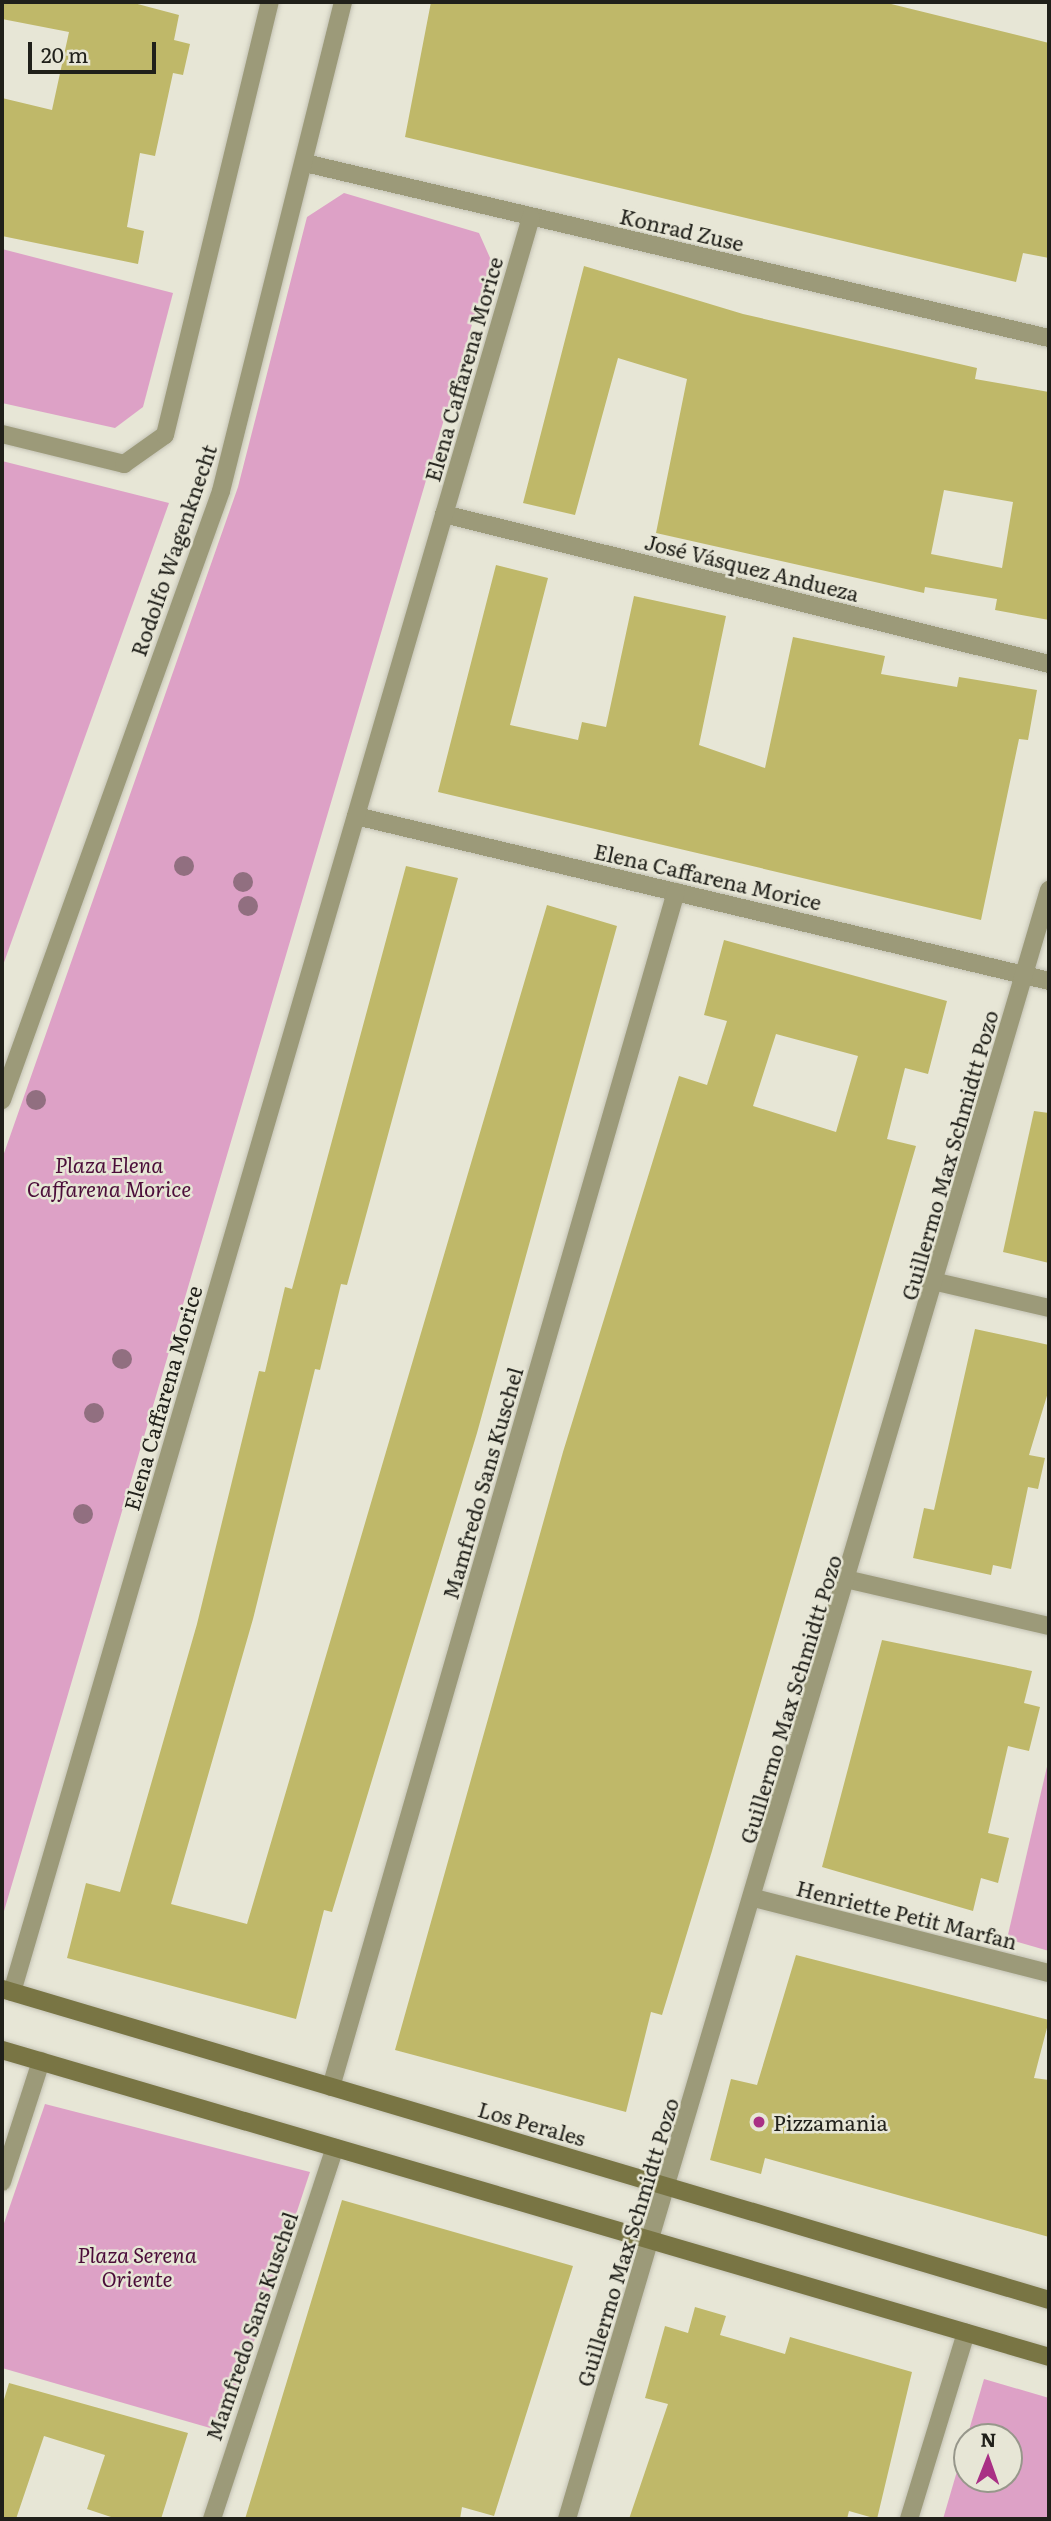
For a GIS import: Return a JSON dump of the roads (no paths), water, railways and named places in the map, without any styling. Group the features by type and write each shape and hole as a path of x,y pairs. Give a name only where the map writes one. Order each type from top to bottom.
{"main road":[{"name":"Los Perales","path":"7,1991 1049,2300"},
{"path":"2,2050 1049,2357"}],"street":[{"path":"2,434 124,464 165,435 270,2"},
{"name":"Rodolfo Wagenknecht","path":"2,1100 221,491 305,163 343,2"},
{"name":"Konrad Zuse","path":"305,163 1049,338"},
{"name":"Elena Caffarena Morice","path":"7,1991 531,216"},
{"name":"José Vásquez Andueza","path":"444,514 1049,664"},
{"name":"Elena Caffarena Morice","path":"356,816 1049,981"},
{"name":"Guillermo Max Schmidtt Pozo","path":"566,2519 850,1580 1049,890"},
{"name":"Mamfredo Sans Kuschel","path":"331,2087 676,892"},
{"path":"937,1282 1049,1308"},
{"path":"850,1580 1049,1626"},
{"name":"Henriette Petit Marfan","path":"754,1898 1049,1973"},
{"path":"2,2182 41,2061"},
{"name":"Mamfredo Sans Kuschel","path":"212,2519 335,2148"},
{"path":"909,2519 966,2333"}],"place":[{"name":"Pizzamania","path":"759,2122"}],"park label":[{"name":"Plaza Elena Caffarena Morice","path":"109,1176"},
{"name":"Plaza Serena Oriente","path":"137,2266"}]}
